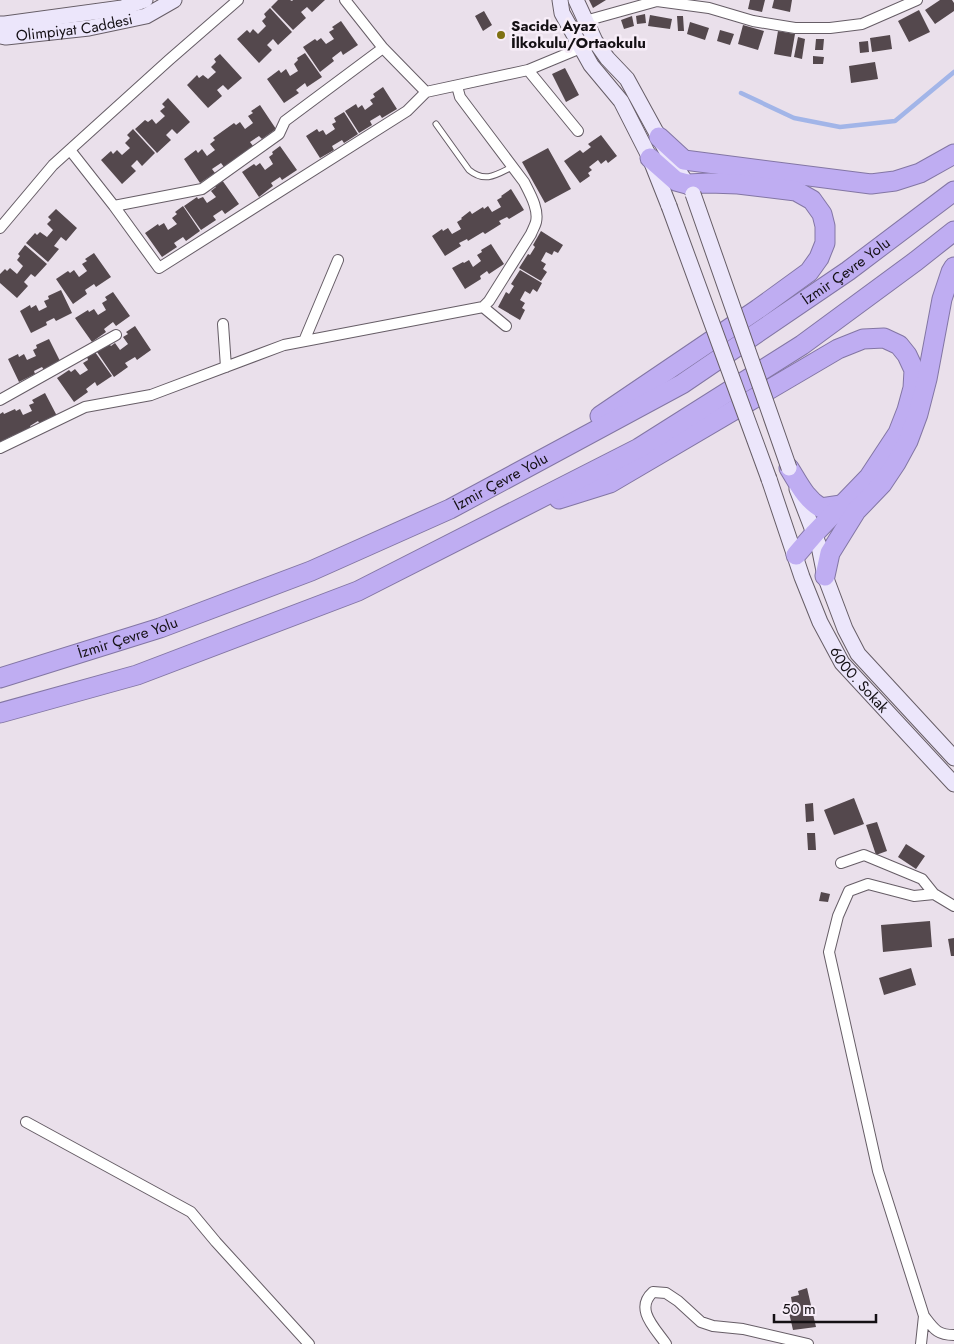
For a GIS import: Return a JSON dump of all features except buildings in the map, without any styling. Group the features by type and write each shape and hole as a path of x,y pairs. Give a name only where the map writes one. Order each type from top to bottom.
{"highway":[{"path":"659,137 684,160 870,184 895,181 920,172 954,154"},
{"path":"494,486 758,309 809,272 820,258 825,243 825,226 822,214 812,200 804,195 796,191 738,184 684,183 650,158"},
{"path":"669,206 684,183 687,167 700,163"},
{"name":"İzmir Çevre Yolu","path":"0,678 13,676 160,628 311,571 450,509 682,384 848,271 954,191"},
{"name":"İzmir Çevre Yolu","path":"0,713 137,675 358,591 639,448 810,340 916,262 954,231"},
{"path":"796,555 817,540 849,508 882,484 908,441 918,414 927,379 942,299 950,272 954,267"},
{"path":"508,515 610,484 838,349 863,338 884,338 899,345 907,355 914,370 913,388 898,433 849,508 830,553 825,576"},
{"path":"789,468 811,502 821,508 849,508"}],"main road":[{"name":"Olimpiyat Caddesi","path":"0,24 122,8 145,0"},
{"name":"Olimpiyat Caddesi","path":"0,36 6,37 89,28 146,16 174,0"},
{"name":"6000. Sokak","path":"560,0 562,13 581,48 591,65 622,101 650,158 820,622 842,663 954,784"},
{"name":"6000. Sokak","path":"576,0 595,41 627,79 684,183 817,540 825,576 845,629 858,654 954,758"}],"street":[{"path":"0,228 53,165 238,0"},
{"path":"345,0 383,48 426,92"},
{"path":"585,21 657,1 709,8 753,21 795,28 830,28 862,24 917,0"},
{"path":"114,206 202,189 279,134 285,121 383,48"},
{"path":"70,150 159,268 407,111 426,92 528,70 581,48"},
{"path":"528,70 578,131"},
{"path":"0,448 85,407 151,395 284,345 483,307 489,301 531,234 536,222 531,196 524,182 460,97 457,86"},
{"path":"304,341 338,260"},
{"path":"483,307 506,326"},
{"path":"223,324 226,366"},
{"path":"0,400 116,335"},
{"path":"841,863 864,855 922,879 934,894 954,906"},
{"path":"934,894 914,896 868,884 848,891 838,916 829,952 878,1171 924,1316 936,1331 947,1335 954,1335"},
{"path":"26,1122 191,1212 309,1344"},
{"path":"666,1344 645,1313 645,1304 648,1296 653,1292 666,1293 701,1322 808,1344"},
{"path":"921,1344 924,1316"}],"lane":[{"path":"436,124 469,170 479,177 490,177 513,167"}],"waterway":[{"path":"741,93 794,118 840,127 895,121 954,72"}],"place":[{"name":"Sacide Ayaz İlkokulu/Ortaokulu","path":"501,35"}]}
